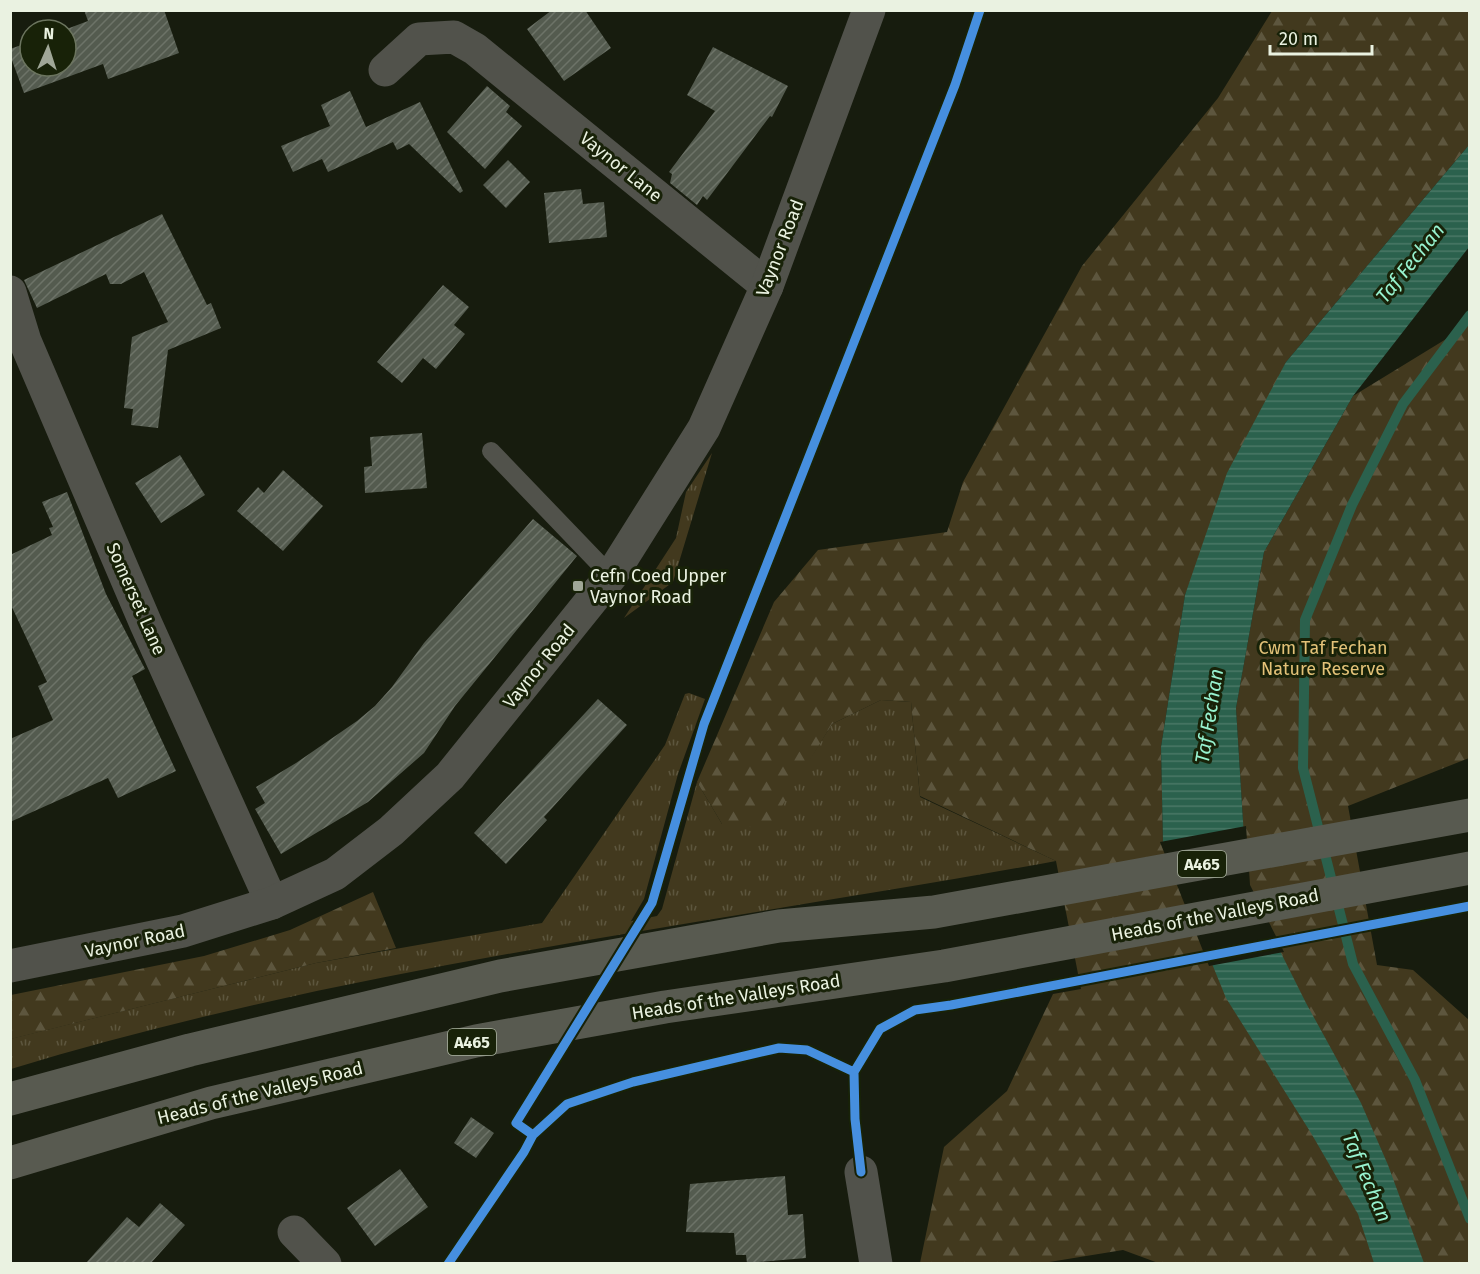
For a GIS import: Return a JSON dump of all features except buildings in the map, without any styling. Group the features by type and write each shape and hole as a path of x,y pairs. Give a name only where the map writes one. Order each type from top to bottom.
{"highway":[{"name":"A465","path":"10,1100 190,1050 500,976 778,926 934,912 1470,816"},
{"name":"Heads of the Valleys Road","path":"10,1163 212,1103 476,1041 665,1007 944,966 1470,868"}],"street":[{"name":"Vaynor Road","path":"10,966 183,931 272,903 335,874 391,831 450,776 611,576 704,428 766,286 869,10"},
{"name":"Vaynor Lane","path":"385,70 420,39 454,37 475,49 766,286"},
{"name":"Somerset Lane","path":"10,292 25,341 146,624 272,903"},
{"path":"861,1172 876,1263"},
{"path":"294,1232 325,1263"}],"lane":[{"path":"492,451 611,576"}],"green space":[{"name":"Cwm Taf Fechan Nature Reserve","path":"1272,11 1469,11 1469,145 1286,362 1185,595 1161,747 1163,844 1243,821 1236,708 1264,552 1353,396 1469,325 1469,758 1348,806 1377,965 1413,970 1469,1020 1469,1263 1161,1264 1123,1250 1037,1264 920,1263 944,1147 1007,1091 1053,994 1081,989 1056,861 920,796 911,702 881,700 832,724 768,829 722,824 697,782 774,602 818,550 947,532 963,482 1082,266 1218,98"},
{"path":"712,453 673,582 624,618 676,538 686,492"},
{"path":"689,693 705,699 678,774 644,899 631,921 657,916 662,909 697,782 722,824 803,770 832,724 881,700 911,702 920,797 1056,861 399,974 139,1033 11,1069 10,1039 316,963 542,923 665,745 685,694"},
{"path":"373,892 396,948 316,963 11,1039 11,995 204,956 290,930"}],"water":[{"name":"Taf Fechan","path":"1469,145 1469,247 1353,396 1264,552 1236,708 1247,885 1306,1003 1361,1103 1388,1165 1424,1263 1374,1263 1358,1214 1311,1133 1226,998 1163,844 1161,747 1185,595 1227,473 1286,362"}],"pier":[{"path":"1246,826 1250,885 1284,952 1209,966 1160,842"}],"waterway":[{"path":"1470,315 1403,404 1352,505 1305,620 1303,768 1353,964 1415,1080 1470,1219"}],"cycle path":[{"path":"533,1135 516,1123 652,903 704,724 955,85 980,10"},
{"path":"861,1172 855,1119 854,1072 880,1029 915,1010 1470,906"},
{"path":"448,1264 524,1152 533,1135 567,1104 633,1082 779,1048 807,1050 854,1072"}],"place":[{"name":"Cefn Coed Upper Vaynor Road","path":"578,586"}]}
